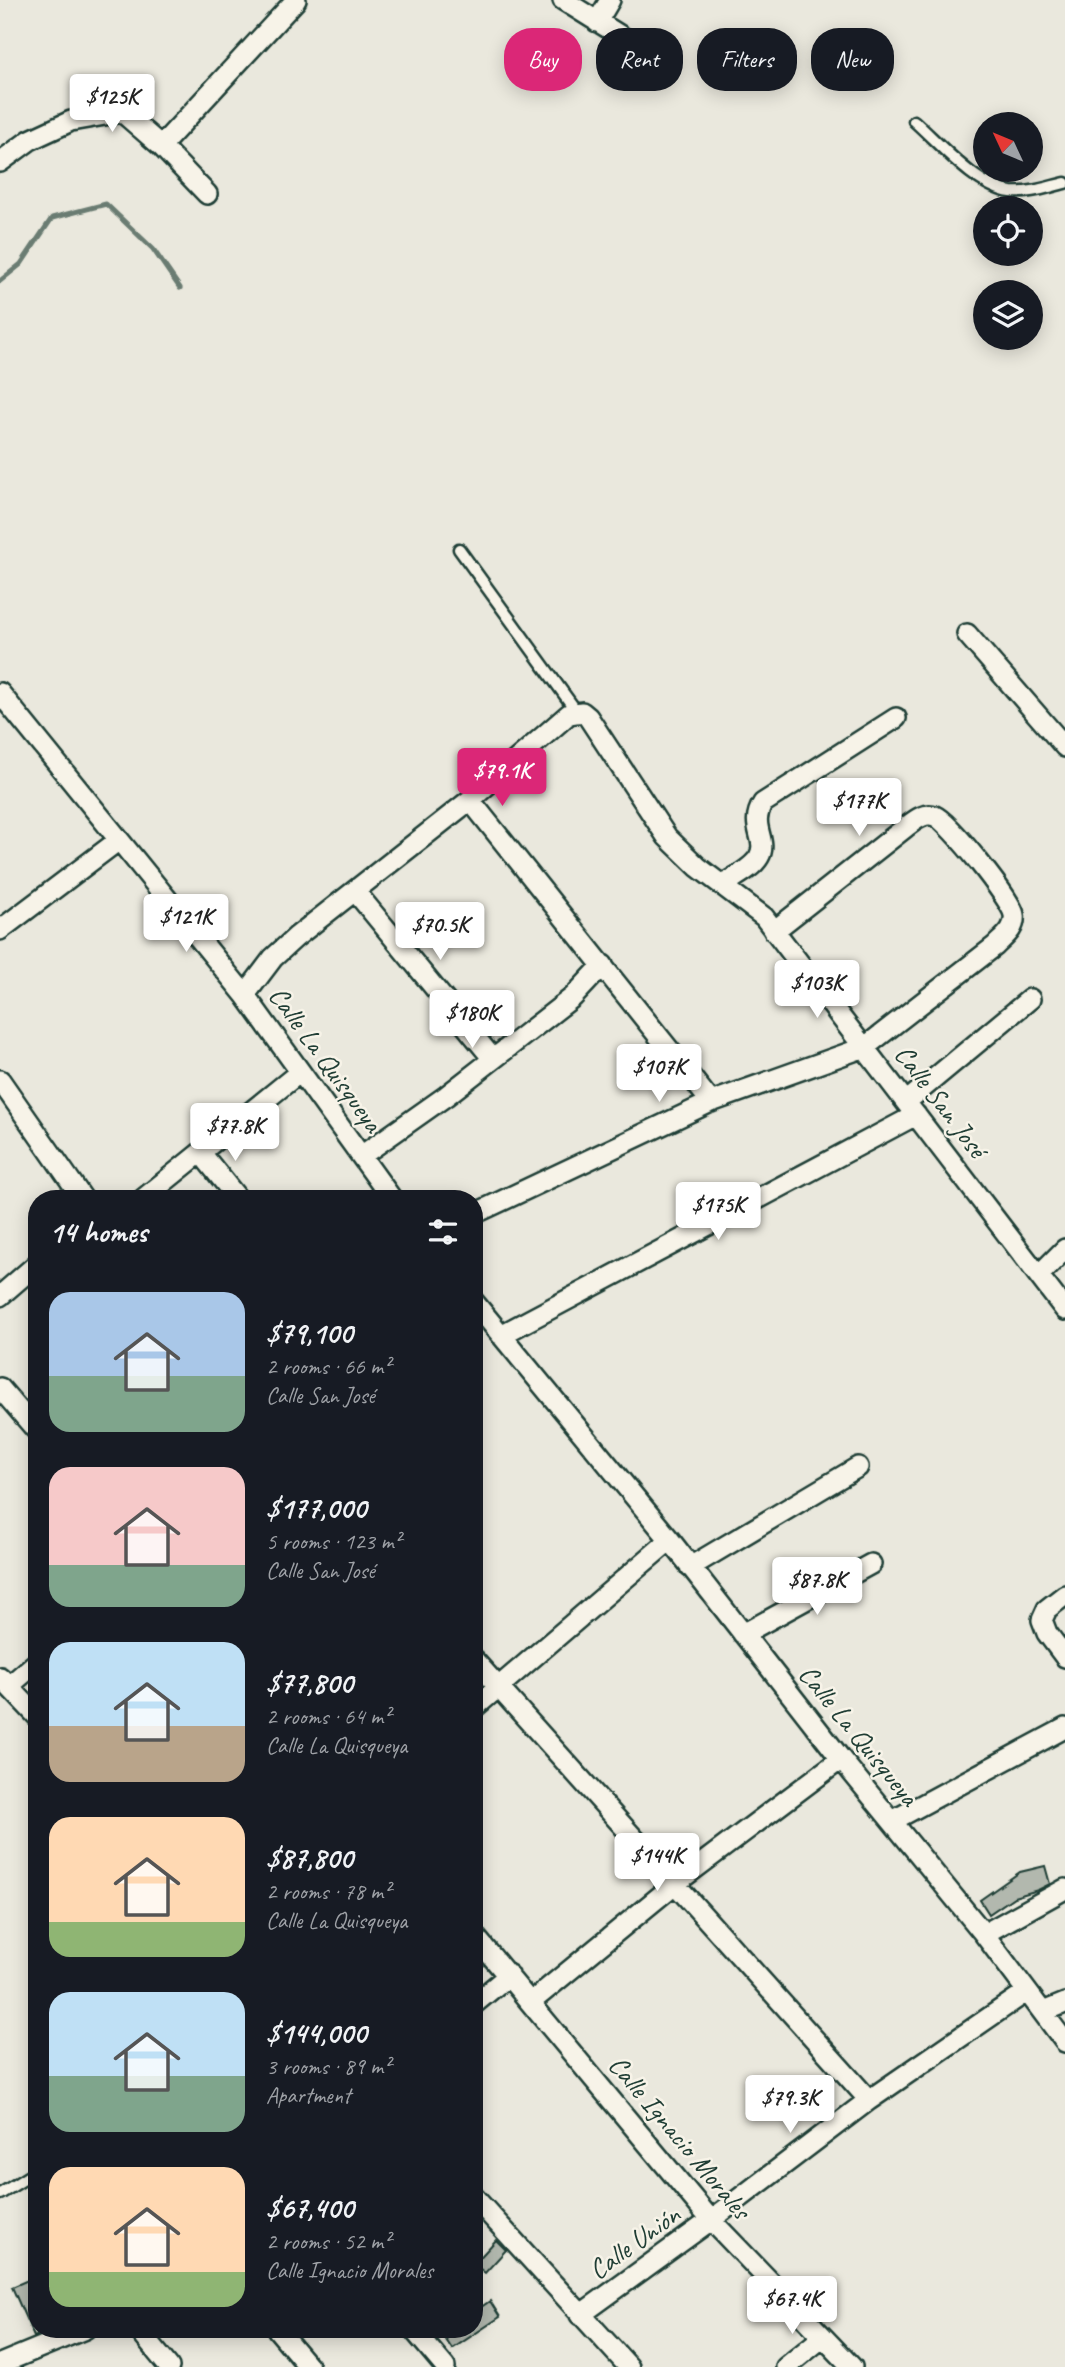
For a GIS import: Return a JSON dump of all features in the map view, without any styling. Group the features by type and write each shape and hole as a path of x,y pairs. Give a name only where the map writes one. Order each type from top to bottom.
{"street":[{"path":"161,146 296,0"},
{"path":"563,0 607,28"},
{"path":"597,22 610,0"},
{"path":"0,162 30,140 71,121 122,111 161,146 207,194"},
{"path":"967,634 1065,747"},
{"name":"Calle La Quisqueya","path":"0,692 245,995 386,1190"},
{"path":"245,995 273,958 470,800 569,714 577,712"},
{"name":"Calle San José","path":"577,712 588,717 667,837 698,867 764,917 1065,1311"},
{"path":"723,885 756,861 761,854 762,846 756,824 757,813 763,803 896,718"},
{"path":"470,800 711,1102"},
{"path":"483,1210 711,1102 865,1047 1008,934 1014,916 1007,897 950,828 934,815 926,815 906,827 774,931"},
{"path":"0,930 119,840"},
{"path":"355,891 493,1059"},
{"path":"361,1156 446,1096 573,997 603,965"},
{"path":"501,1335 911,1108 1030,999"},
{"path":"154,1190 300,1072"},
{"path":"0,1080 77,1190"},
{"path":"201,1153 231,1190"},
{"path":"1039,1275 1065,1249"},
{"path":"0,1296 28,1272"},
{"name":"Calle La Quisqueya","path":"483,1313 670,1540 841,1759 984,1934 1065,2042"},
{"path":"0,1388 28,1421"},
{"path":"691,1567 858,1467"},
{"path":"483,1700 670,1540"},
{"path":"743,1634 871,1564"},
{"path":"1065,1595 1047,1609 1042,1620 1047,1633 1065,1657"},
{"path":"28,1667 4,1682 28,1707"},
{"path":"483,1670 869,2100"},
{"path":"892,1821 1065,1728"},
{"path":"531,2002 676,1883 841,1759"},
{"path":"984,1934 1065,1889"},
{"name":"Calle Ignacio Morales","path":"483,1945 711,2220 852,2367"},
{"path":"483,1997 509,1975"},
{"name":"Calle Unión","path":"580,2315 869,2100 1026,1992"},
{"path":"1043,2012 1065,2003"},
{"path":"483,2207 629,2367"},
{"path":"786,2367 823,2337"},
{"path":"0,2364 63,2338"},
{"path":"145,2338 169,2367"},
{"path":"285,2338 309,2367"},
{"path":"421,2338 445,2367"}],"lane":[{"path":"914,121 975,176 993,186 1012,192 1038,190 1065,183"},
{"path":"459,549 577,712"},
{"path":"0,2194 28,2177"}],"building":[{"path":"1045,1866 1050,1884 1014,1897 989,1914 980,1900 1020,1872"},
{"path":"496,2240 506,2250 485,2273 483,2254"},
{"path":"28,2280 28,2323 12,2287"},
{"path":"490,2301 500,2317 483,2328 483,2306"},
{"path":"445,2338 468,2338 452,2349"}],"waterway":[{"path":"0,281 21,264 52,218 106,204 153,249 180,288"}]}
